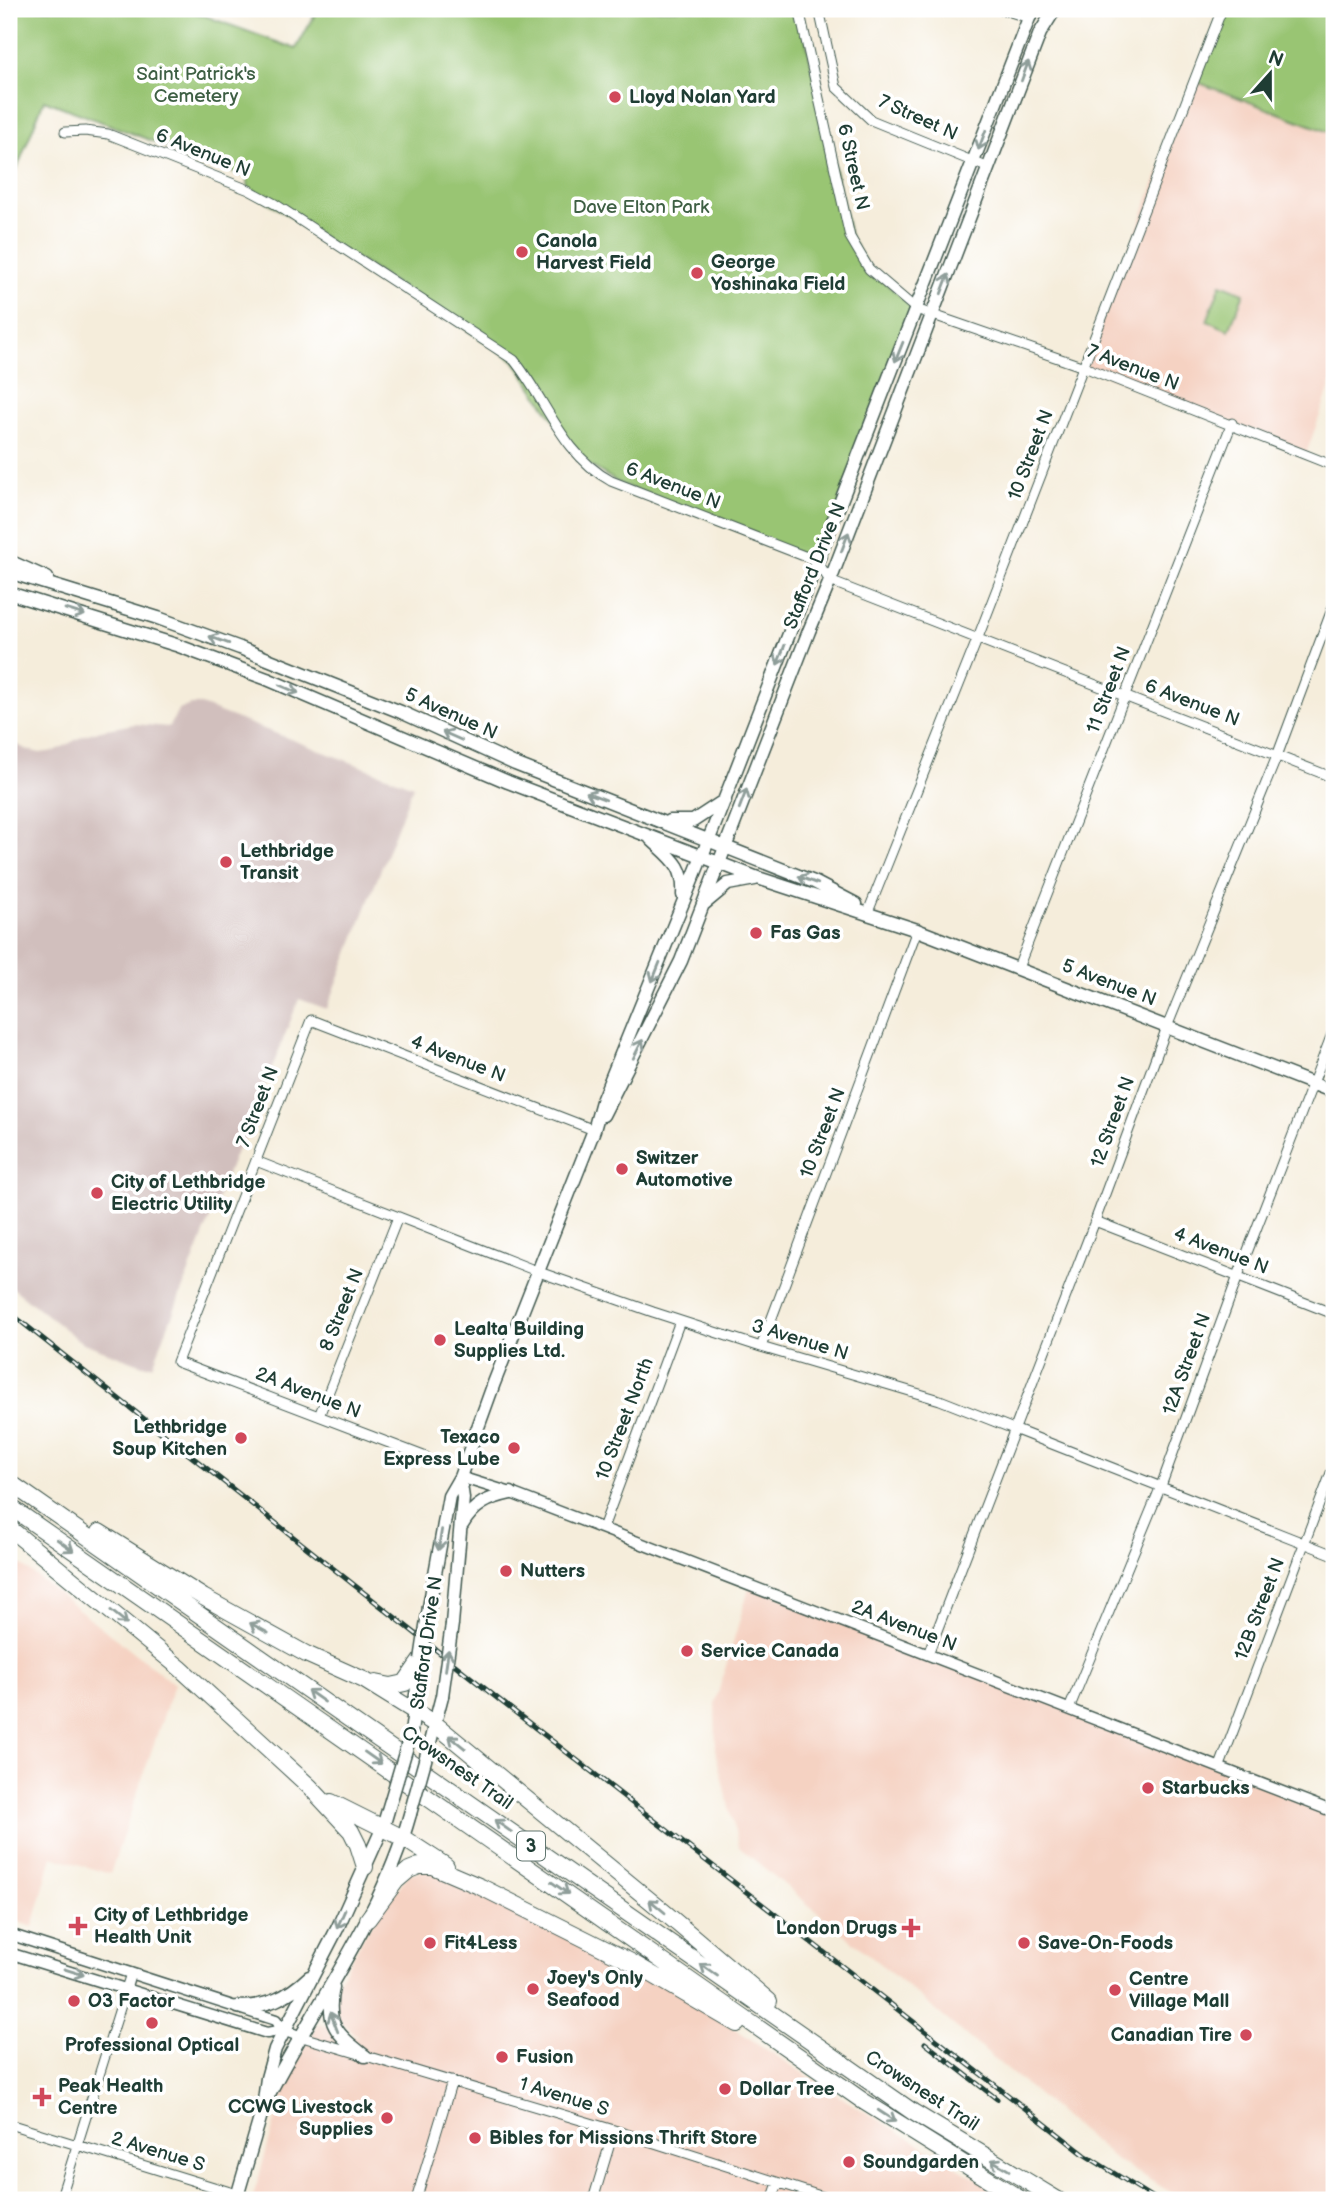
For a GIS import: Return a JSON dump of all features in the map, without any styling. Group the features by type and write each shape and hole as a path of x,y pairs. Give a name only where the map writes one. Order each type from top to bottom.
{"highway":[{"path":"9,1476 203,1597 306,1654 364,1680 435,1724 840,2061"},
{"name":"Crowsnest Trail","path":"9,1482 913,2112 1058,2200"},
{"name":"Crowsnest Trail","path":"9,1506 863,2101 1022,2200"},
{"path":"9,1528 160,1651 310,1787 351,1831 365,1867"},
{"path":"364,1680 391,1686 405,1683 417,1671"},
{"path":"310,1787 338,1806 403,1838 481,1887"},
{"path":"368,1919 396,1881 409,1870 419,1866 432,1866 445,1870 631,1962 863,2101"}],"main road":[{"name":"Stafford Drive N","path":"594,1130 615,1095 666,992 702,907 1040,33 1055,9"},
{"name":"Stafford Drive N","path":"263,2108 267,2078 283,2030 316,1970 383,1827 411,1733 417,1671 446,1506 460,1477 494,1383 594,1130 602,1101 682,909 1032,13"},
{"path":"9,561 31,569 72,591"},
{"name":"5 Avenue N","path":"9,572 158,618 325,680 515,764 821,885 868,912"},
{"name":"5 Avenue N","path":"9,593 165,641 267,679 508,782 795,892 868,912 917,930 1334,1092"},
{"path":"660,821 693,821 725,800"},
{"path":"645,834 677,863 682,872 682,909"},
{"path":"702,907 728,884 758,878"},
{"name":"Stafford Drive N","path":"263,2108 299,2036 368,1919 403,1838 442,1696 452,1624 463,1498 460,1477"},
{"path":"460,1528 476,1506 490,1498 511,1493"},
{"path":"237,2007 276,2002 290,1994 316,1970"},
{"path":"335,1975 330,2003 330,2016 334,2027 365,2056"},
{"path":"237,2197 263,2108"}],"street":[{"name":"6 Street N","path":"799,9 850,237 869,269 916,309"},
{"name":"7 Street N","path":"819,9 836,87 871,120 989,168"},
{"path":"1002,9 1032,13"},
{"name":"10 Street N","path":"868,912 977,640 1222,9"},
{"name":"6 Avenue N","path":"65,132 98,132 122,139 223,178 275,204 514,360 529,379 567,443 600,475 817,561"},
{"name":"7 Avenue N","path":"916,309 1084,367 1334,466"},
{"name":"11 Street N","path":"1018,968 1232,424"},
{"path":"817,561 830,581"},
{"name":"6 Avenue N","path":"830,581 1334,778"},
{"name":"12 Street N","path":"928,1654 1167,1027 1277,756 1334,604"},
{"name":"10 Street N","path":"761,1347 917,930"},
{"name":"7 Street N","path":"177,1362 310,1020"},
{"name":"4 Avenue N","path":"310,1020 594,1130"},
{"name":"12A Street N","path":"1069,1709 1161,1486 1238,1276 1334,1030"},
{"name":"3 Avenue N","path":"256,1161 539,1272 761,1347 940,1400 1334,1555"},
{"name":"8 Street N","path":"319,1416 398,1217"},
{"name":"4 Avenue N","path":"1095,1221 1334,1314"},
{"name":"10 Street North","path":"603,1528 680,1321"},
{"name":"2A Avenue N","path":"177,1362 426,1457"},
{"name":"12B Street N","path":"1220,1766 1334,1465"},
{"name":"2A Avenue N","path":"460,1477 603,1528 1334,1812"},
{"name":"1 Avenue S","path":"9,1934 276,2020 283,2030 299,2036 614,2130 834,2200"},
{"name":"1 Avenue S","path":"9,1952 271,2034 283,2030"},
{"path":"60,2200 131,1973"},
{"path":"416,2200 452,2081"},
{"name":"2 Avenue S","path":"9,2124 237,2197 256,2200"},
{"path":"593,2200 614,2130"},
{"path":"772,2200 778,2183"}],"shaded area":[{"path":"1194,81 1334,134 1334,376 1306,454 1084,367"},
{"path":"201,705 413,786 327,1009 299,999 241,1147 238,1146 153,1365 143,1365 81,1342 9,1285 9,740 27,750 40,753 55,751 101,730 135,724 168,727 180,709"},
{"path":"9,1555 174,1684 110,1874 52,1856 33,1927 9,1919"},
{"path":"750,1585 1334,1812 1334,2200 1184,2200 1117,2161 739,1847 716,1755 715,1703"},
{"path":"430,1868 681,1994 837,2095 1013,2200 252,2200 286,2084 318,2023 360,2038 338,2020 335,2012 336,1985 371,1924 409,1874"}],"green space":[{"name":"Dave Elton Park","path":"9,9 186,9 296,49 318,9 799,9 850,237 869,269 916,309 817,561 622,485 581,460 514,360 249,190 247,177 44,100 16,171 9,176"},
{"path":"1222,9 1334,9 1334,134 1194,81"},
{"path":"1221,284 1244,293 1229,330 1207,321"}],"railway":[{"path":"9,1312 502,1702 1085,2155 1157,2200"},
{"path":"925,2043 997,2099"}],"place":[{"name":"Lloyd Nolan Yard","path":"615,97"},
{"name":"Canola Harvest Field","path":"522,252"},
{"name":"George Yoshinaka Field","path":"697,273"},
{"name":"Lethbridge Transit","path":"226,862"},
{"name":"Fas Gas","path":"756,933"},
{"name":"Switzer Automotive","path":"622,1169"},
{"name":"City of Lethbridge Electric Utility","path":"97,1193"},
{"name":"Lealta Building Supplies Ltd.","path":"440,1340"},
{"name":"Lethbridge Soup Kitchen","path":"241,1438"},
{"name":"Texaco Express Lube","path":"514,1448"},
{"name":"Nutters","path":"506,1571"},
{"name":"Service Canada","path":"687,1651"},
{"name":"Starbucks","path":"1148,1788"},
{"name":"City of Lethbridge Health Unit","path":"78,1926"},
{"name":"London Drugs","path":"911,1928"},
{"name":"Fit4Less","path":"430,1943"},
{"name":"Save-On-Foods","path":"1024,1943"},
{"name":"Joey's Only Seafood","path":"533,1989"},
{"name":"Centre Village Mall","path":"1115,1990"},
{"name":"O3 Factor","path":"74,2001"},
{"name":"Professional Optical","path":"152,2023"},
{"name":"Canadian Tire","path":"1246,2035"},
{"name":"Fusion","path":"502,2057"},
{"name":"Dollar Tree","path":"725,2089"},
{"name":"Peak Health Centre","path":"42,2097"},
{"name":"CCWG Livestock Supplies","path":"387,2118"},
{"name":"Bibles for Missions Thrift Store","path":"475,2138"},
{"name":"Soundgarden","path":"849,2162"}],"park label":[{"name":"Saint Patrick's Cemetery","path":"196,85"}]}
